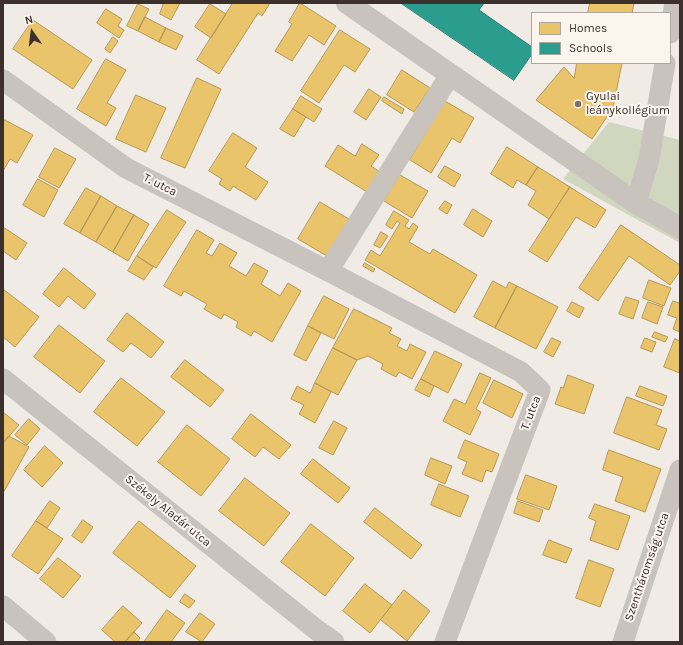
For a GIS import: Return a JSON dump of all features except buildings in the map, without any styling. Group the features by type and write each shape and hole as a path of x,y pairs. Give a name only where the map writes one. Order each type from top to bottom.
{"street":[{"path":"347,3 636,203 680,228"},
{"path":"671,27 675,3"},
{"path":"636,203 649,159 665,64"},
{"path":"328,271 450,74"},
{"name":"T. utca","path":"3,80 126,168 328,271 520,372 540,390 445,642"},
{"name":"Székely Aladár utca","path":"3,379 334,642"},
{"name":"Szentháromság utca","path":"622,642 680,470"},
{"path":"3,606 46,642"}],"green space":[{"path":"609,122 680,140 680,243 563,179"}],"place":[{"name":"Gyulai leánykollégium","path":"578,104"}]}
